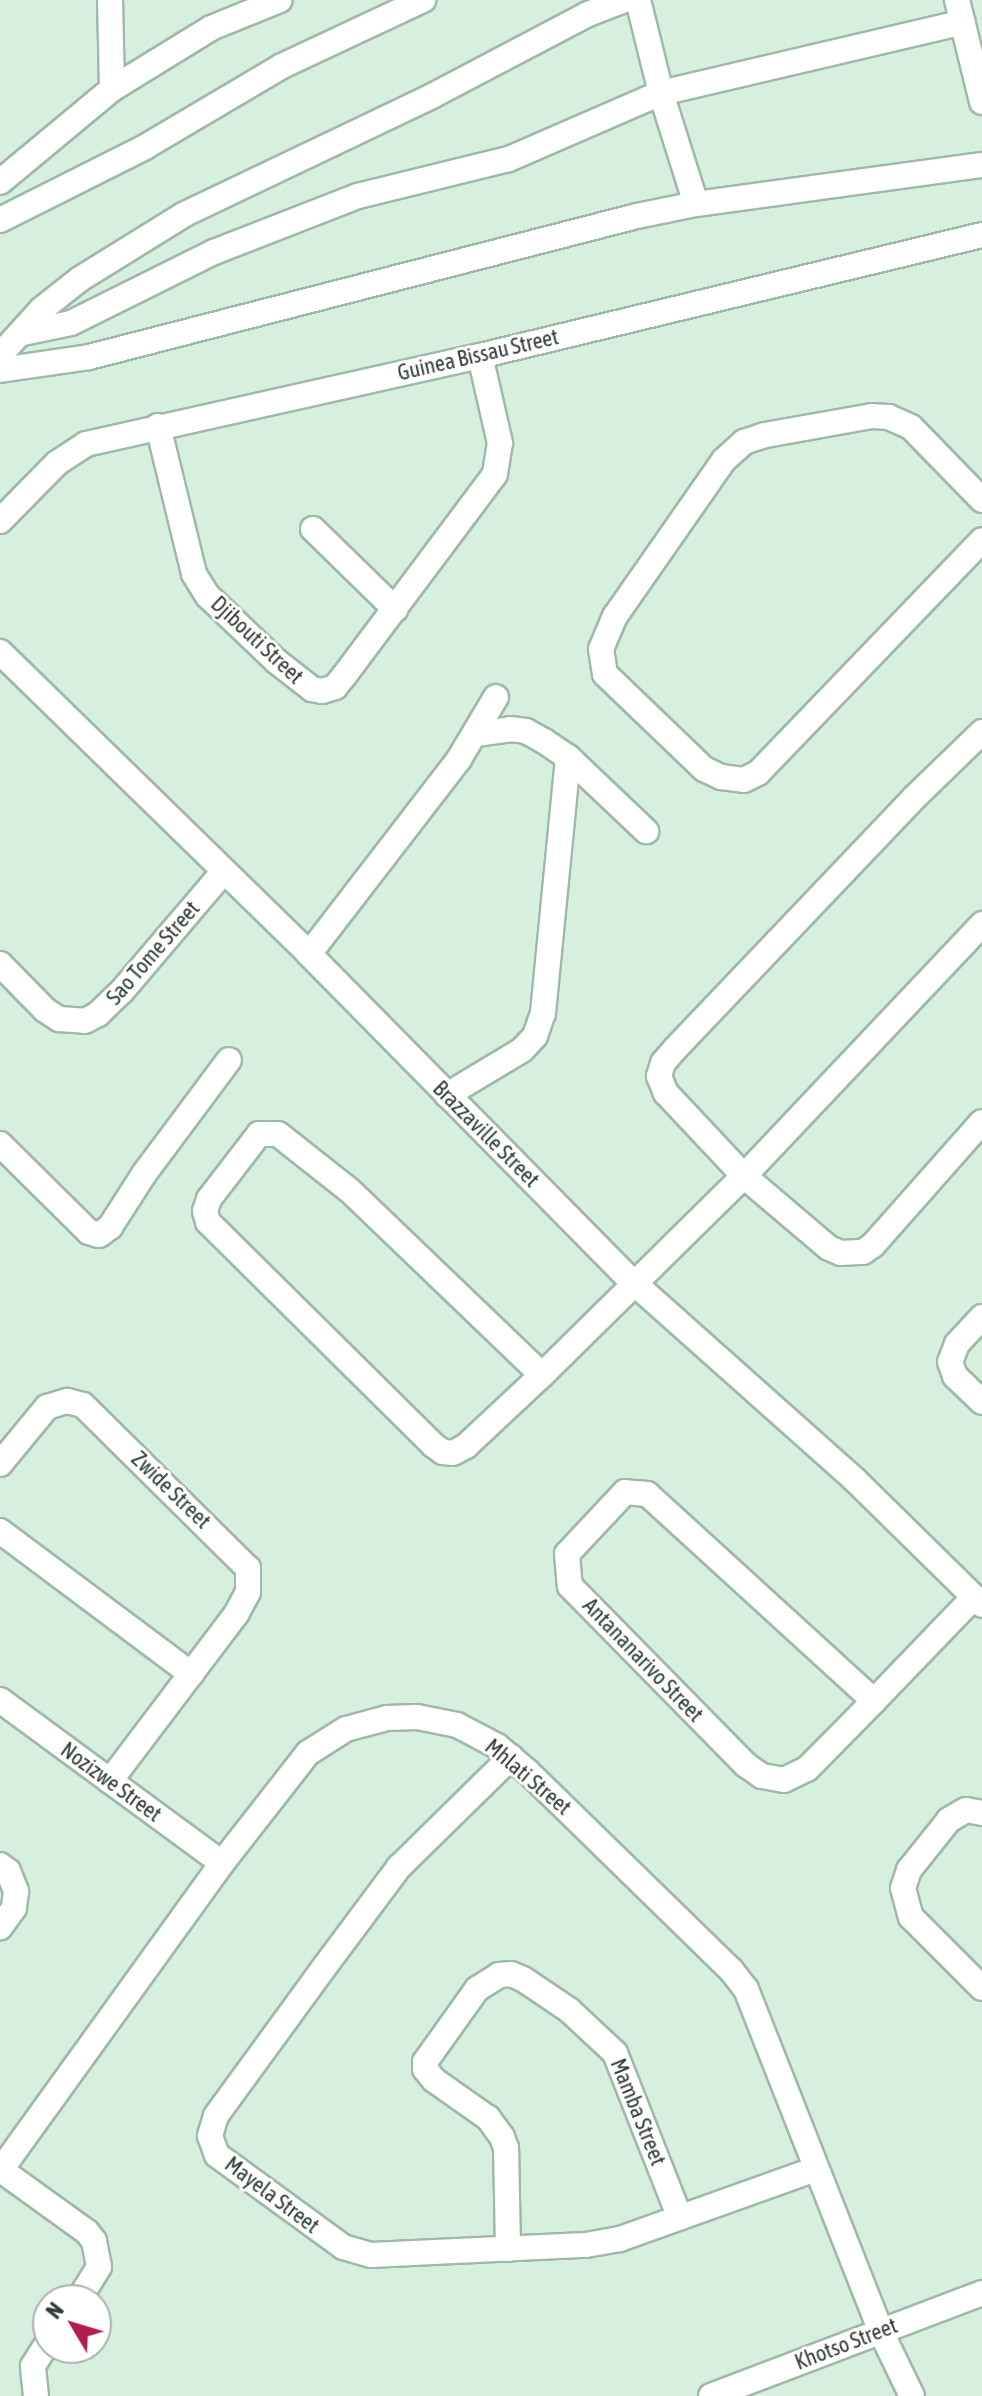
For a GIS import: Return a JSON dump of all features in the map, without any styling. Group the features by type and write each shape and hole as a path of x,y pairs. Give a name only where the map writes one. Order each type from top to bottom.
{"street":[{"path":"110,0 112,89"},
{"path":"0,182 112,89 249,7 280,0"},
{"path":"0,220 145,147 282,66 423,0"},
{"path":"0,355 42,309 80,279 185,214 432,96 588,14 624,0"},
{"path":"638,0 661,93 696,204"},
{"path":"23,333 71,323 140,285 214,252 358,196 509,159 661,93 960,11 979,64 982,102"},
{"path":"0,370 89,357 696,204 982,165"},
{"name":"Guinea Bissau Street","path":"0,521 71,452 86,444 480,356 982,235"},
{"name":"Djibouti Street","path":"158,426 194,574 208,596 301,682 322,691 335,687 495,474 500,461 500,443 480,356"},
{"path":"982,500 911,427 889,417 872,416 765,435 744,442 724,460 615,616 601,649 605,674 704,769 721,777 744,780 758,773 982,540"},
{"path":"313,529 395,609"},
{"name":"Brazzaville Street","path":"0,652 309,954 634,1283 855,1480 978,1601"},
{"path":"309,954 476,734 496,697"},
{"path":"476,734 510,729 526,731 568,757 646,831"},
{"path":"982,732 914,798 663,1063 659,1076 666,1093 744,1176 829,1248 841,1253 863,1252 887,1233 982,1122"},
{"path":"447,1095 522,1050 535,1036 543,1013 568,757"},
{"name":"Sao Tome Street","path":"0,964 45,1010 59,1019 85,1021 98,1014 122,991 224,871"},
{"path":"542,1375 349,1190 278,1134 259,1134 209,1199 205,1211 208,1222 443,1452 453,1453 466,1446 542,1375 744,1176 982,924"},
{"path":"0,1144 89,1232 94,1236 104,1233 229,1060"},
{"path":"982,1317 957,1344 950,1362 955,1376 982,1402"},
{"name":"Zwide Street","path":"0,1464 47,1407 60,1402 76,1402 88,1409 239,1556 250,1576 248,1592 110,1781"},
{"name":"Antananarivo Street","path":"874,1701 647,1494 625,1492 567,1554 570,1586 746,1765 762,1776 784,1780 800,1775 978,1601"},
{"path":"0,1531 191,1674"},
{"name":"Nozizwe Street","path":"0,1700 222,1863"},
{"name":"Mhlati Street","path":"1,2170 222,1863 308,1753 346,1729 387,1718 417,1717 457,1725 511,1757 731,1970 746,1989 755,2005 815,2169 880,2330 912,2396"},
{"name":"Mayela Street","path":"511,1757 399,1867 216,2116 210,2136 217,2155 343,2247 371,2255 602,2243 815,2169"},
{"path":"982,1813 971,1809 949,1820 909,1870 903,1888 911,1917 982,1988"},
{"path":"0,1865 14,1882 16,1899 0,1927"},
{"name":"Mamba Street","path":"508,2249 506,2148 502,2137 488,2118 434,2080 425,2069 425,2062 477,1989 499,1975 511,1974 523,1979 569,2010 615,2053 680,2218"},
{"path":"1,2170 87,2232 94,2241 99,2267 88,2284"},
{"name":"Khotso Street","path":"711,2396 982,2293"},
{"path":"34,2364 36,2396"}]}
